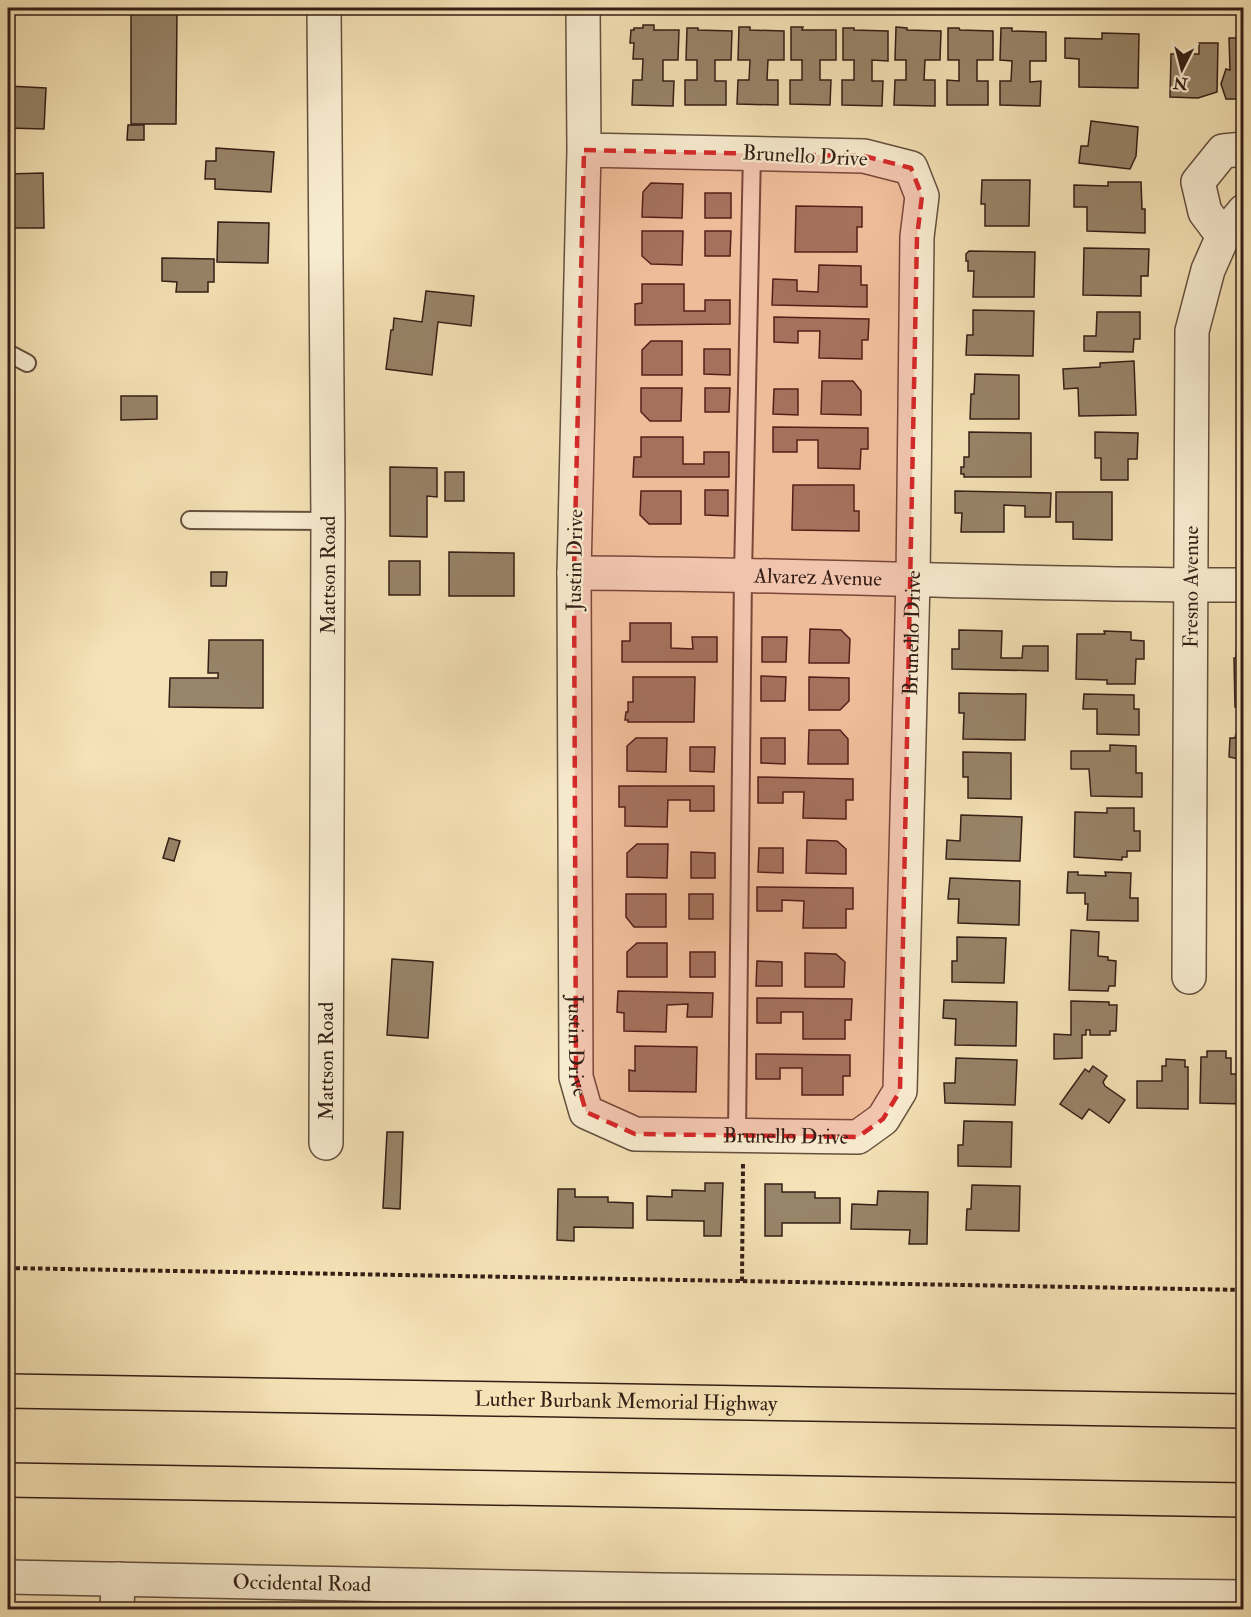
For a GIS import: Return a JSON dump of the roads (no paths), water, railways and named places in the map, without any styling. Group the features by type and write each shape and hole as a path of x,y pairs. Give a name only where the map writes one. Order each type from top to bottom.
{"highway":[{"name":"Luther Burbank Memorial Highway","path":"8,1391 1244,1411"},
{"path":"8,1480 1244,1500"}],"street":[{"name":"Mattson Road","path":"324,8 328,521 326,1143"},
{"name":"Justin Drive","path":"583,8 584,150 574,573 576,1077 586,1112"},
{"path":"1222,236 1205,212 1198,182 1223,151 1244,149"},
{"name":"Brunello Drive","path":"584,150 864,156 911,168 922,196 916,237 913,580 900,1090 883,1119 858,1137 635,1134 586,1112"},
{"name":"Fresno Avenue","path":"1189,976 1192,331 1208,270 1222,236 1244,210"},
{"name":"Alvarez Avenue","path":"574,573 1244,585"},
{"name":"Occidental Road","path":"8,1577 117,1594 659,1600 1244,1597"}],"lane":[{"path":"740,1135 743,575 752,153"},
{"path":"8,353 27,363"},
{"path":"190,520 328,521"}]}
